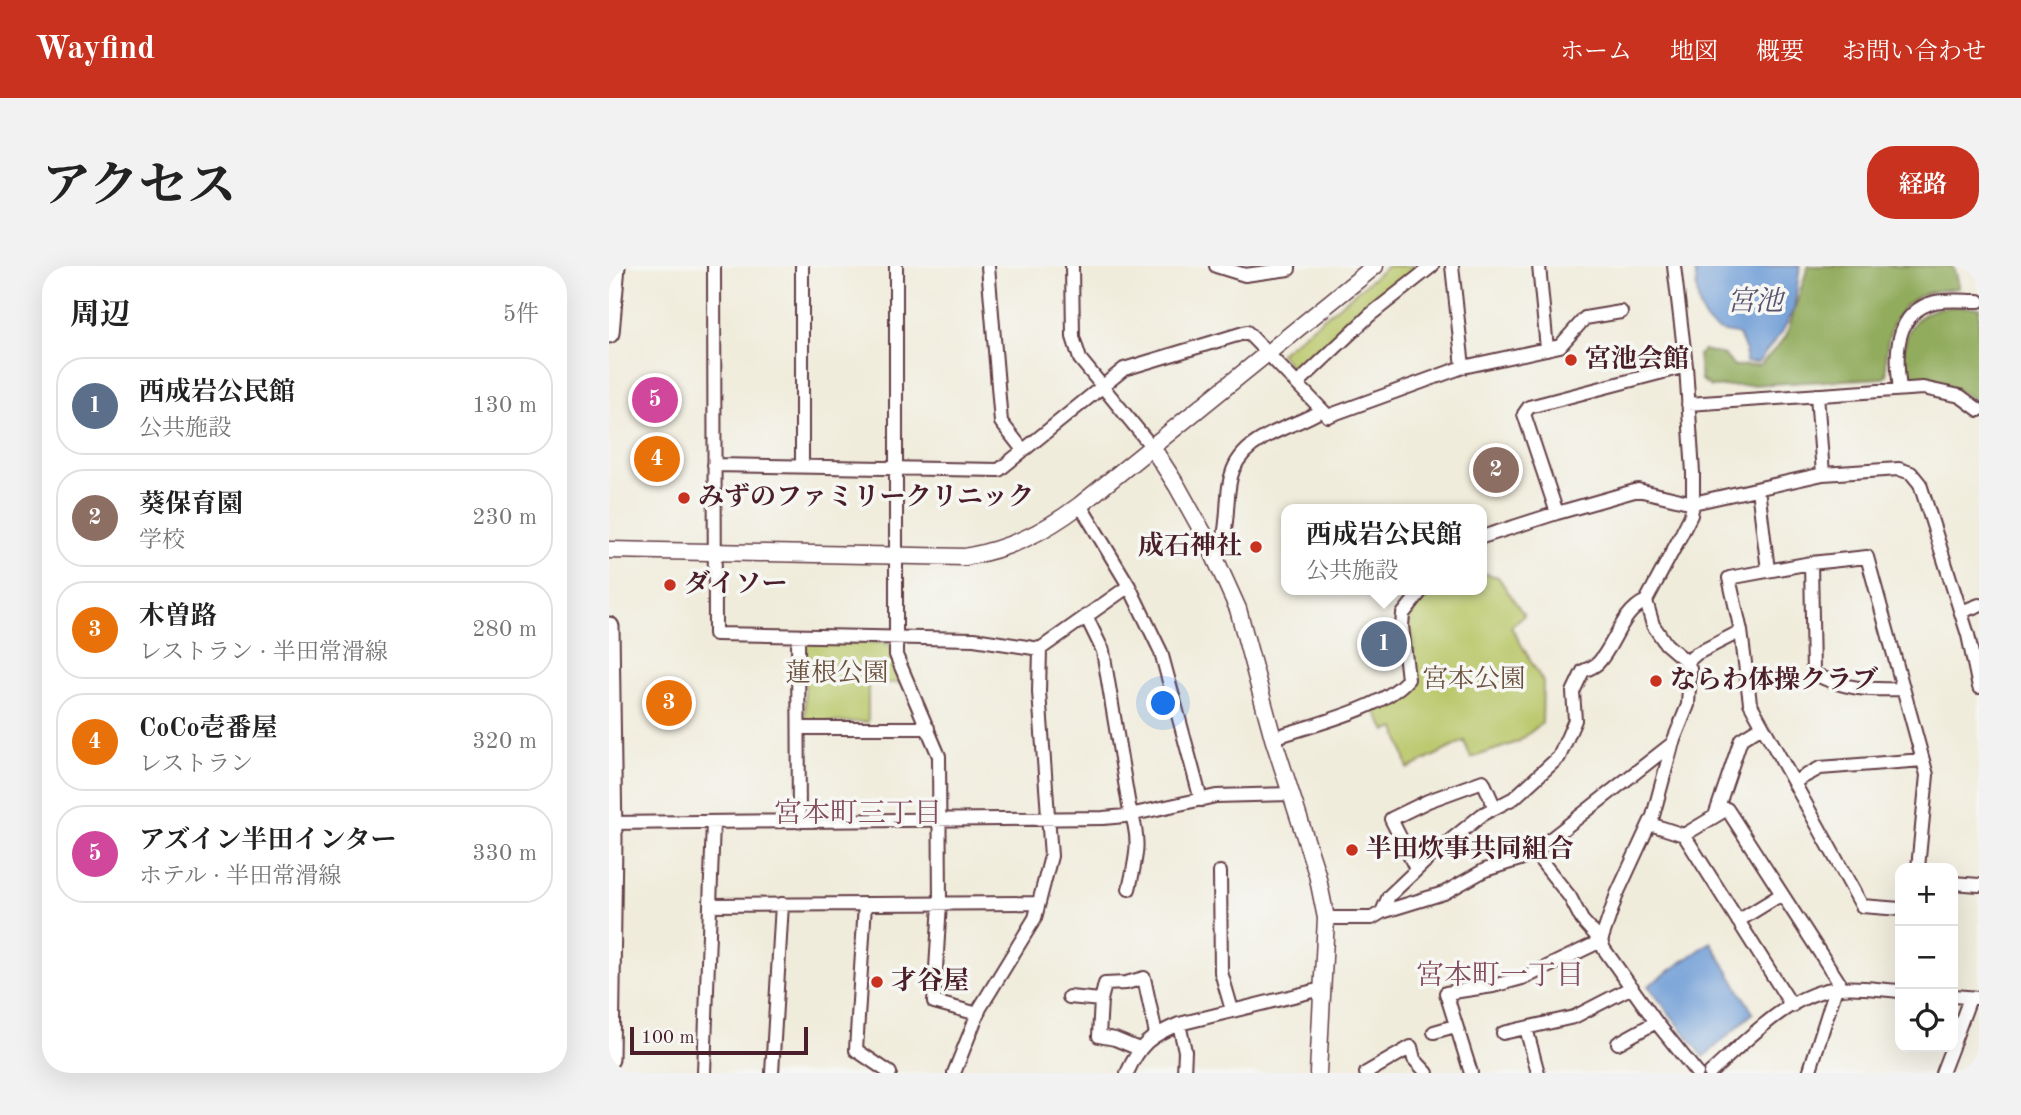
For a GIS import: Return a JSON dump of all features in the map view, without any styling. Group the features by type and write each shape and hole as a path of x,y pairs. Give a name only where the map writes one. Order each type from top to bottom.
{"main road":[{"path":"609,333 615,266"},
{"path":"609,627 609,1059"}],"street":[{"path":"714,266 715,634 974,639 1040,649 1129,586"},
{"path":"802,266 802,467"},
{"path":"896,266 896,655 939,756 940,903 934,1002 978,1014"},
{"path":"988,266 1001,422 1023,450"},
{"path":"1072,266 1075,349 1080,359 1152,447 1177,486 1238,609 1273,738 1317,874 1327,918 1318,1073"},
{"path":"1216,266 1245,275 1289,269 1289,266"},
{"path":"609,550 965,556 1016,544 1042,532 1080,505 1375,266"},
{"path":"1297,384 1370,315 1432,266"},
{"path":"1453,266 1463,367"},
{"path":"1539,266 1547,349"},
{"path":"1383,912 1389,896 1416,869 1483,814 1514,797 1559,757 1575,720 1573,692 1583,671 1596,665 1637,605 1646,601 1691,515 1693,503 1686,366 1674,266"},
{"path":"1900,388 1896,354 1899,335 1907,320 1919,308 1934,302 1979,301"},
{"path":"714,465 999,470 1124,369 1247,332 1328,416 1463,367 1560,346 1585,318 1621,312"},
{"path":"1557,513 1524,414 1529,407 1686,366"},
{"path":"1688,404 1900,388 1942,391 1960,397 1979,410"},
{"path":"1817,395 1822,474"},
{"path":"1216,562 1223,539 1227,483 1244,452 1263,438 1322,410"},
{"path":"1487,535 1638,490 1693,503 1822,474 1899,469 1911,473 1920,484 1968,635 1979,687"},
{"path":"1758,489 1768,570"},
{"path":"1080,505 1129,586 1161,652 1201,800"},
{"path":"1895,909 1862,906 1750,703 1741,631 1729,578 1811,563 1867,557 1927,775 1918,863"},
{"path":"1811,563 1813,673 1833,683 1858,690 1903,689"},
{"path":"1273,738 1371,705 1400,689 1408,679 1403,614 1418,595"},
{"path":"1471,1073 1446,993 1493,986 1526,977 1601,941 1617,894 1650,824 1673,742 1688,705 1690,669 1687,662 1666,644 1653,625 1646,601"},
{"path":"1961,612 1979,606"},
{"path":"1086,616 1103,651 1138,840 1129,889"},
{"path":"1687,662 1696,654 1741,631"},
{"path":"798,636 799,822"},
{"path":"954,1073 978,1014 1035,918 1051,856 1039,692 1040,649"},
{"path":"1714,816 1741,739 1762,726"},
{"path":"799,728 927,728"},
{"path":"1327,918 1372,918 1444,893 1485,870 1534,852 1673,742"},
{"path":"1794,782 1819,768 1923,760"},
{"path":"1416,869 1391,819 1429,801 1483,781 1495,808"},
{"path":"610,823 1103,818 1132,815 1226,795 1291,794"},
{"path":"1684,835 1727,809 1839,988"},
{"path":"704,1073 713,822"},
{"path":"1650,824 1684,835 1792,1006"},
{"path":"1534,852 1570,897 1587,926 1601,941 1604,950 1656,1022 1697,1073"},
{"path":"1220,872 1221,972 1232,1010"},
{"path":"1958,883 1979,885"},
{"path":"1738,921 1782,894"},
{"path":"710,905 1039,903"},
{"path":"772,1073 782,904"},
{"path":"865,904 856,1050 890,1073"},
{"path":"1139,1049 1099,1036 1101,1000 1105,984 1126,983 1144,978 1156,1034"},
{"path":"1503,1033 1574,1017 1632,987"},
{"path":"1809,1073 1839,988"},
{"path":"1710,1073 1766,1023 1811,995 1839,988 1895,991"},
{"path":"1126,1073 1139,1049 1156,1034 1179,1024 1322,989"},
{"path":"1958,996 1977,996 1958,1033"},
{"path":"1069,997 1101,1000"},
{"path":"1618,1043 1656,1022"},
{"path":"1179,1024 1185,1051 1184,1073"},
{"path":"1434,1032 1455,1026"},
{"path":"1526,1028 1538,1073"},
{"path":"1366,1073 1411,1047 1414,1059 1427,1073"},
{"path":"1942,1073 1950,1052"},
{"path":"1386,1061 1393,1073"}],"green space":[{"path":"1388,266 1421,266 1365,312 1300,373 1295,373 1280,353"},
{"path":"1808,266 1953,266 1959,288 1919,296 1900,313 1889,336 1887,375 1883,378 1711,387 1701,380 1698,355 1704,350 1724,355 1734,366 1760,365 1786,337"},
{"path":"1979,307 1979,403 1959,391 1917,382 1907,376 1905,343 1908,333 1920,317 1941,308"},
{"name":"宮本公園","path":"1487,574 1498,577 1524,615 1511,627 1543,682 1542,723 1518,742 1471,758 1464,741 1408,769 1396,728 1386,731 1374,708 1403,694 1415,679 1408,625 1410,616 1425,595 1487,595"},
{"name":"蓮根公園","path":"809,642 887,643 891,647 902,683 868,683 868,722 808,722 805,718 805,645"}],"water":[{"name":"宮池","path":"1695,266 1800,266 1794,309 1782,332 1758,362 1746,362 1745,349 1739,335 1716,329 1704,318 1698,301"},
{"path":"1711,942 1753,1013 1704,1057 1648,986"}],"place":[{"name":"宮池会館","path":"1571,360"},
{"name":"アズイン半田インター","path":"655,400"},
{"name":"CoCo壱番屋","path":"657,459"},
{"name":"葵保育園","path":"1496,470"},
{"name":"みずのファミリークリニック","path":"684,498"},
{"name":"成石神社","path":"1256,547"},
{"name":"ダイソー","path":"670,585"},
{"name":"西成岩公民館","path":"1384,644"},
{"name":"ならわ体操クラブ","path":"1656,681"},
{"name":"木曽路","path":"669,703"},
{"name":"半田炊事共同組合","path":"1352,850"},
{"name":"才谷屋","path":"877,982"}],"district":[{"name":"宮本町三丁目","path":"858,815"},
{"name":"宮本町一丁目","path":"1500,977"}]}
